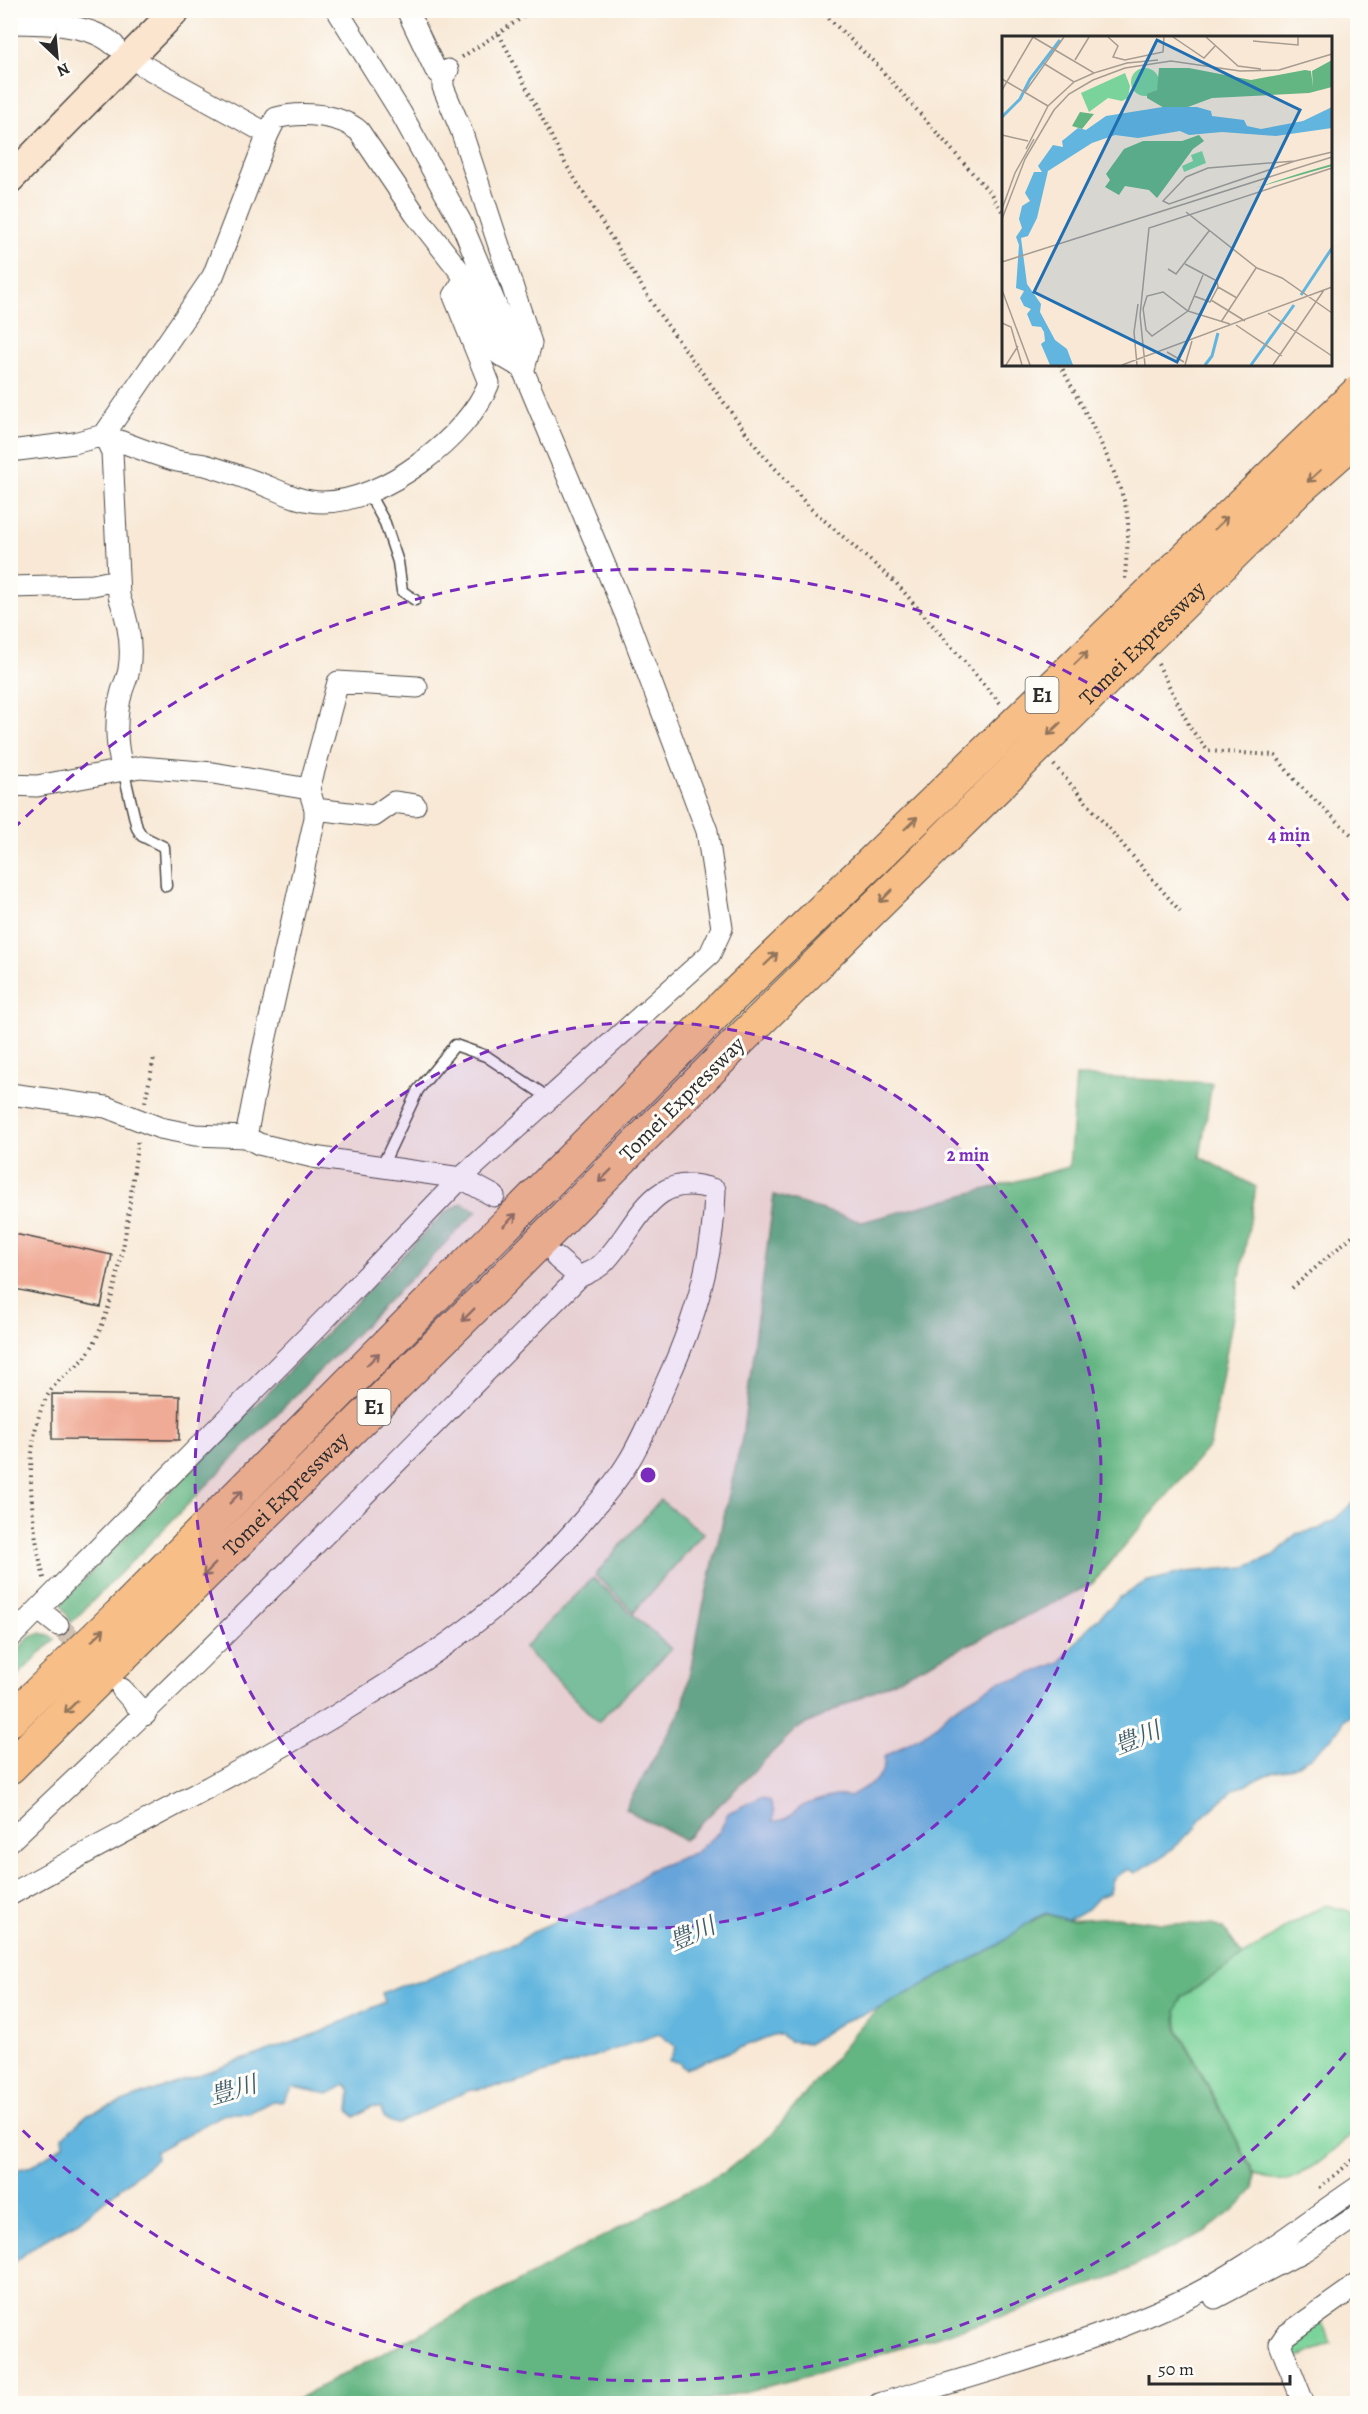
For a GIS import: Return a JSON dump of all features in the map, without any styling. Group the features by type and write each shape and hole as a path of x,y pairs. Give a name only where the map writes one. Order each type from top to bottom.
{"highway":[{"name":"Tomei Expressway","path":"10,1720 119,1615 729,1000 1358,392"},
{"name":"Tomei Expressway","path":"10,1767 492,1290 735,1045 1298,490 1358,437"}],"main road":[{"path":"10,179 176,10"}],"street":[{"path":"10,1638 461,1178 710,954 722,928 707,831 627,618 524,369 461,222 401,113 337,10"},
{"path":"407,10 435,69 446,73 443,87 461,130 531,343 524,369"},
{"path":"10,23 52,22 105,37 114,45"},
{"path":"142,65 268,134"},
{"path":"104,435 213,276 268,134 276,118 294,113 347,121 359,131 415,214 465,278 500,355 524,369"},
{"path":"10,451 74,443 104,435 175,461 204,465 253,480 294,497 320,502 341,501 369,494 421,462 445,442 483,398 489,383 485,368 454,296 465,278"},
{"path":"104,435 112,452 117,580 130,639 129,670 121,693 118,722 118,754 123,769"},
{"path":"10,587 93,585 117,580"},
{"path":"246,1137 285,945 305,869 312,799 338,682 417,687"},
{"path":"10,784 37,786 110,775 123,769 140,767 213,773 374,816 394,802 415,805"},
{"path":"10,1094 106,1107 159,1128 195,1135 246,1137 259,1144 313,1158 461,1178 494,1196"},
{"path":"10,1840 145,1715 579,1277 602,1265 655,1196 672,1186 715,1190 715,1220 708,1262 685,1343 627,1464 598,1503 550,1558 487,1616 412,1669 285,1748 10,1895"},
{"path":"557,1258 579,1277"},
{"path":"45,1604 58,1625"},
{"path":"122,1689 145,1715"},
{"path":"879,2403 1050,2353 1182,2301 1246,2264 1358,2187"},
{"path":"1182,2301 1201,2302 1217,2297 1306,2250 1358,2215"},
{"path":"1304,2403 1280,2344 1286,2335 1358,2284"}],"lane":[{"path":"369,494 388,533 398,562 402,591 415,600"},
{"path":"123,769 137,828 142,836 164,847 166,886"},
{"path":"381,1168 418,1090 454,1045 486,1056 540,1092 547,1100"}],"path":[{"path":"446,73 462,56 534,10"},
{"path":"820,10 906,97 991,194 1002,211"},
{"path":"499,33 565,164 657,311 758,449 810,508 896,583 1004,707"},
{"path":"1050,760 1180,911"},
{"path":"45,1604 46,1587 36,1549 32,1506 31,1466 40,1415 57,1382 84,1358 106,1314 122,1249 141,1121 154,1058"},
{"path":"1292,1288 1358,1231"}],"green space":[{"path":"1076,1076 1212,1083 1200,1157 1256,1187 1210,1445 1092,1584 796,1729 684,1840 625,1809 683,1707 702,1611 742,1438 774,1195 862,1222 1069,1167"},
{"path":"462,1203 477,1211 71,1623 61,1603 444,1213"},
{"path":"660,1500 703,1533 634,1612 595,1575"},
{"path":"593,1578 671,1649 598,1722 524,1648"},
{"path":"42,1633 55,1639 11,1682 11,1656 30,1637"},
{"path":"1325,1905 1349,1911 1358,1920 1357,2131 1302,2173 1284,2181 1276,2181 1254,2172 1179,2030 1176,2008 1183,1997 1288,1926"},
{"path":"1046,1914 1067,1920 1116,1917 1160,1923 1212,1925 1224,1929 1243,1956 1182,1997 1176,2010 1177,2029 1255,2175 1255,2189 1242,2203 1206,2231 1115,2276 1013,2313 817,2374 699,2403 288,2404 726,2171 774,2132 858,2029 878,2009 998,1945 1018,1928"},
{"path":"1321,2320 1331,2343 1294,2360 1291,2339"}],"water":[{"name":"豊川","path":"1357,1499 1357,1711 1343,1721 1341,1728 1311,1757 1289,1769 1275,1771 1235,1789 1200,1819 1196,1828 1162,1857 1135,1873 1128,1869 1112,1879 1109,1893 1099,1897 1088,1909 1067,1920 1046,1913 1035,1918 998,1945 878,2009 841,2022 809,2043 788,2041 780,2034 773,2035 685,2069 678,2062 669,2061 676,2047 659,2034 513,2084 467,2091 398,2124 386,2119 381,2108 371,2107 355,2117 349,2110 351,2091 346,2084 329,2094 293,2087 282,2102 272,2101 249,2113 226,2113 155,2152 156,2159 78,2222 39,2243 11,2265 11,2175 19,2169 32,2166 64,2145 63,2136 88,2114 321,2032 385,2002 382,1993 401,1985 424,1981 481,1954 516,1943 536,1930 626,1890 649,1870 696,1852 720,1831 728,1813 761,1797 770,1801 774,1811 773,1821 778,1821 814,1802 833,1797 850,1796 879,1776 884,1765 884,1757 930,1731 953,1709 1000,1681 1020,1678 1060,1662 1085,1631 1119,1598 1145,1582 1185,1572 1246,1567 1276,1554 1296,1534 1319,1529 1334,1520"}],"building":[{"path":"10,1233 112,1255 101,1307 10,1288"},
{"path":"52,1394 180,1396 179,1440 52,1439"}],"tunnel":[{"path":"58,1625 92,1659"}]}
